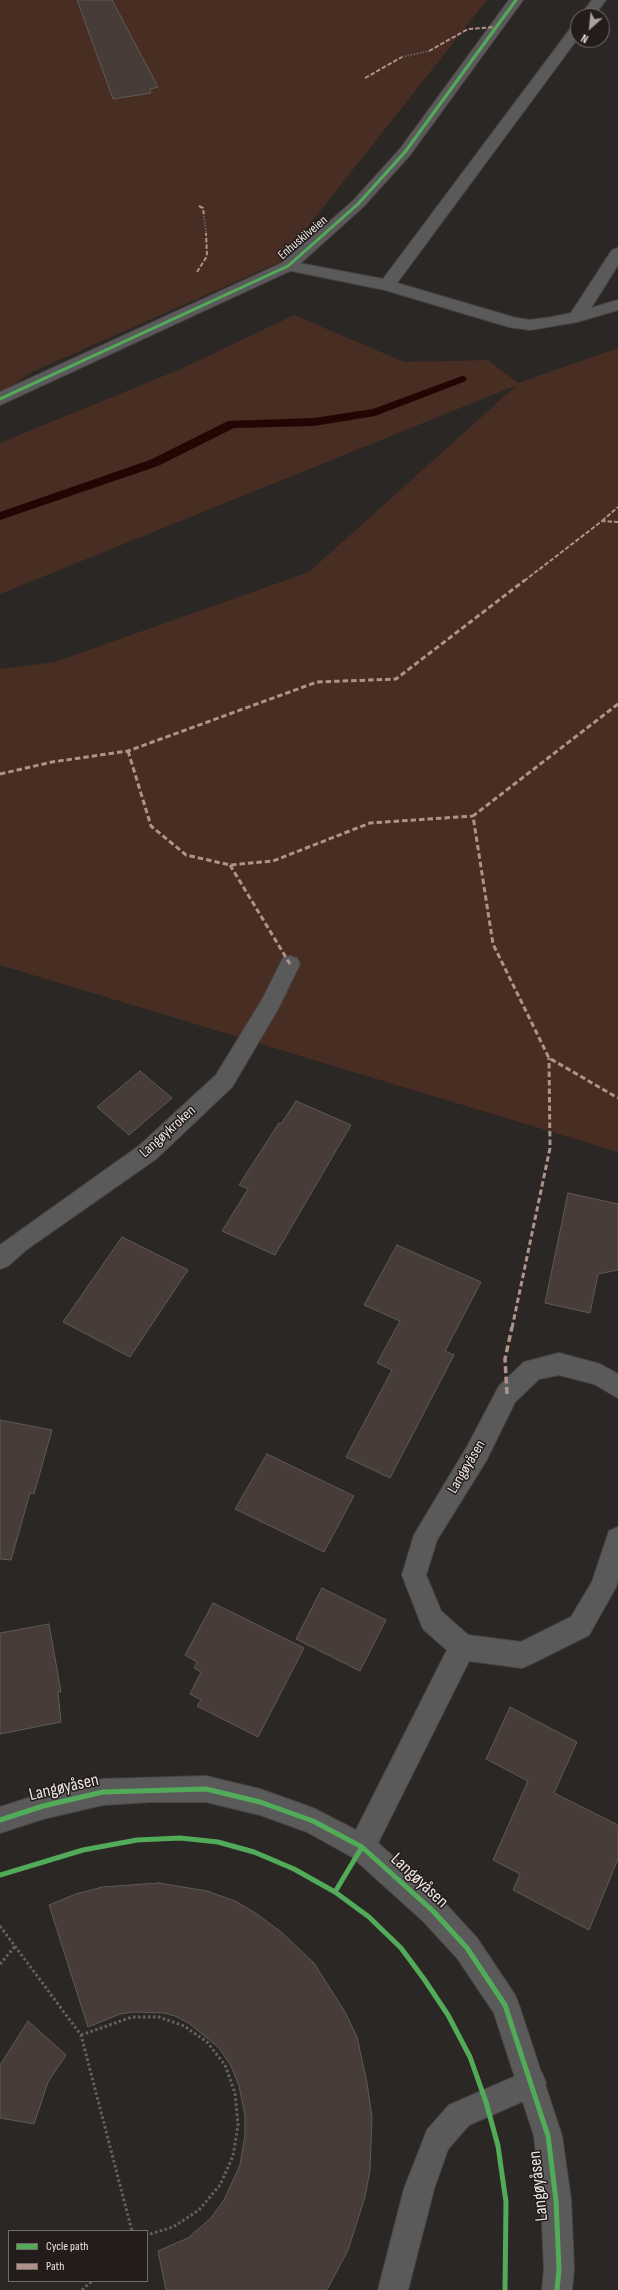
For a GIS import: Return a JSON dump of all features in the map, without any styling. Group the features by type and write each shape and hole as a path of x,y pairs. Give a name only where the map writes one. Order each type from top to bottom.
{"street":[{"name":"Enhuskilveien","path":"0,399 288,266 358,204 405,152 516,0"},
{"path":"386,284 570,39"},
{"path":"577,317 618,253"},
{"path":"288,266 386,284 515,323 530,325 577,317 618,305"},
{"name":"Langøykroken","path":"0,1259 18,1244 148,1152 224,1081 271,1002 290,964"},
{"name":"Langøyåsen","path":"462,1647 432,1620 414,1575 426,1535 477,1453 507,1394 532,1370 559,1364 600,1375 618,1387"},
{"path":"362,1847 462,1647 522,1655 580,1626 604,1587 618,1539"},
{"name":"Langøyåsen","path":"0,1820 43,1806 103,1792 151,1789 206,1789 260,1802 313,1821 362,1847 433,1911 467,1948 505,2005 532,2083 548,2136 556,2200 559,2269 558,2290"},
{"path":"393,2290 419,2189 437,2140 459,2116 532,2083"}],"path":[{"path":"402,56 429,51"},
{"path":"204,216 206,233"},
{"path":"0,1926 16,1945 81,2035 132,2230"},
{"path":"0,1964 16,1945"},
{"path":"81,2035 132,2017 159,2017 184,2026 207,2042 225,2065 235,2093 238,2125 233,2156 220,2185 199,2210 173,2227 148,2236"},
{"path":"82,2290 91,2282"}],"shaded area":[{"path":"0,0 487,0 280,262 30,373 0,394"},
{"path":"294,315 404,362 488,360 518,383 618,348 618,1152 0,965 0,669 55,662 309,572 517,385 0,594 0,443 183,368"}],"building":[{"path":"77,0 112,0 158,87 150,89 151,93 113,99"},
{"path":"140,1071 172,1098 129,1135 97,1107"},
{"path":"296,1101 351,1125 275,1255 222,1231 248,1189 239,1185 279,1123 281,1124"},
{"path":"568,1193 618,1204 618,1270 598,1274 590,1313 545,1303"},
{"path":"122,1237 188,1270 130,1357 63,1322"},
{"path":"397,1245 481,1282 445,1351 454,1355 390,1478 346,1457 392,1370 377,1363 400,1321 364,1305"},
{"path":"0,1420 52,1430 34,1494 30,1493 11,1560 0,1559"},
{"path":"267,1454 354,1496 324,1552 235,1509"},
{"path":"322,1588 386,1620 360,1671 296,1639"},
{"path":"213,1603 304,1648 258,1737 197,1706 201,1700 190,1694 201,1672 194,1668 197,1662 185,1655"},
{"path":"49,1624 61,1692 58,1692 61,1722 0,1734 0,1633"},
{"path":"510,1707 577,1742 554,1793 618,1825 618,1859 589,1930 513,1890 520,1874 493,1860 528,1781 486,1759"},
{"path":"159,1883 207,1891 235,1901 254,1912 280,1931 314,1963 345,2012 357,2037 367,2083 372,2117 370,2170 365,2197 348,2250 327,2290 166,2290 158,2251 188,2238 211,2218 224,2200 240,2165 245,2135 245,2115 239,2086 231,2066 219,2048 190,2024 175,2016 164,2013 134,2012 120,2014 88,2027 49,1905 76,1894 102,1887"},
{"path":"28,2021 66,2055 48,2082 34,2124 0,2118 0,2065"}],"waterway":[{"path":"0,516 154,463 232,424 314,422 375,412 462,379"}],"marked path":[{"path":"429,51 468,29 497,27"},
{"path":"365,78 402,57"},
{"path":"199,206 203,208 204,216"},
{"path":"197,272 207,256 206,233"},
{"path":"602,521 618,507"},
{"path":"0,774 52,762 128,751 317,682 396,679 602,521 618,522"},
{"path":"618,704 473,816 493,944 549,1058 618,1098"},
{"path":"128,751 151,826 186,855 230,865 273,861 370,823 473,816"},
{"path":"230,865 290,964"},
{"path":"507,1394 505,1359 550,1148 549,1058"}],"cycle path":[{"path":"0,399 288,266 358,204 405,152 516,0"},
{"path":"0,1820 43,1806 103,1792 151,1789 206,1789 260,1802 313,1821 362,1847 433,1911 467,1948 505,2005 532,2083 548,2136 556,2200 559,2269 557,2290"},
{"path":"0,1875 83,1850 137,1840 180,1838 218,1842 254,1852 294,1869 335,1892 369,1917 401,1948 424,1979 448,2015 470,2057 486,2102 498,2146 506,2202 507,2254 505,2290"},
{"path":"335,1892 362,1847"}]}
